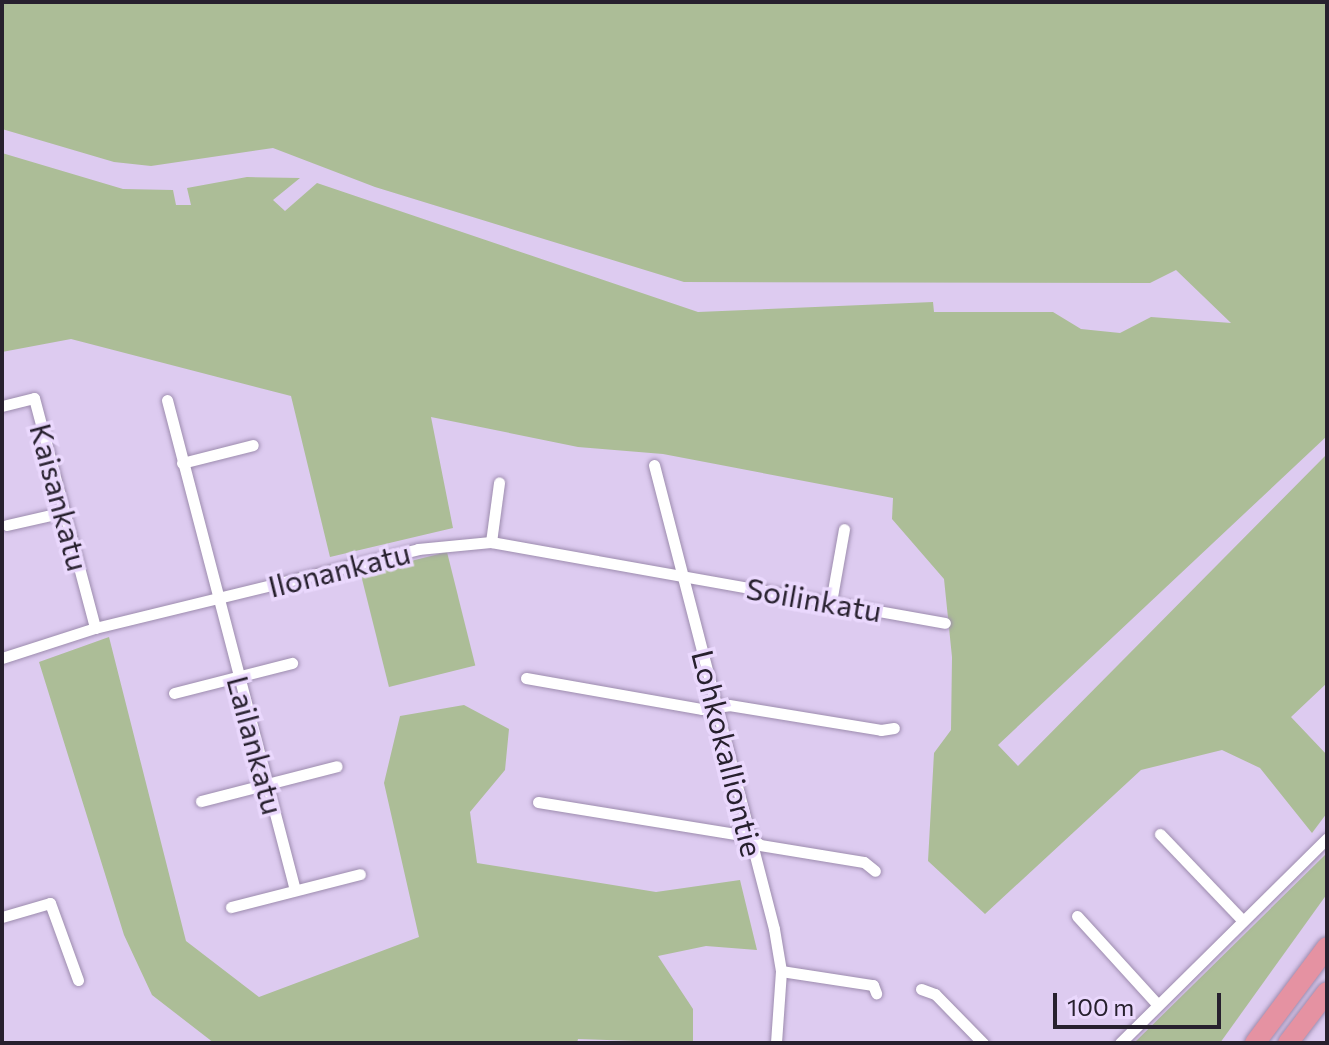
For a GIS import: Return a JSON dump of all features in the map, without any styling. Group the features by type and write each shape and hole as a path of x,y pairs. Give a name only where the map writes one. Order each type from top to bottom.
{"highway":[{"path":"1255,1043 1327,947"},
{"path":"1288,1043 1327,992"}],"street":[{"name":"Kaisankatu","path":"2,406 34,398 95,628"},
{"name":"Lailankatu","path":"167,400 295,890"},
{"path":"182,463 253,445"},
{"name":"Lohkokalliontie","path":"654,465 718,706 781,971 776,1043"},
{"path":"491,542 499,483"},
{"path":"7,525 64,512"},
{"path":"831,602 844,529"},
{"name":"Ilonankatu","path":"2,658 95,628 418,549 491,542 682,576"},
{"name":"Soilinkatu","path":"682,576 945,623"},
{"path":"174,693 292,663"},
{"path":"526,678 702,709 718,706 894,728"},
{"path":"201,801 337,766"},
{"path":"538,802 749,836 760,845 864,862 875,871"},
{"path":"1160,834 1243,921"},
{"path":"1120,1043 1327,838"},
{"path":"231,907 360,874"},
{"path":"2,917 50,903 78,980"},
{"path":"1077,916 1158,1005"},
{"path":"781,971 873,985 876,993"},
{"path":"921,989 935,994 983,1043"}],"green space":[{"path":"2,2 1327,2 1327,436 998,745 1018,766 1327,454 1327,683 1291,717 1327,755 1327,813 1312,833 1260,768 1222,750 1141,770 985,914 928,861 934,753 951,730 952,657 944,579 892,519 893,498 663,454 578,447 431,417 453,528 330,557 291,396 71,339 2,352 2,153 123,189 173,190 176,205 191,205 187,188 247,177 300,178 273,200 285,211 317,183 698,312 933,302 934,312 1053,312 1081,329 1120,333 1151,317 1231,323 1176,270 1150,283 684,282 375,187 273,148 151,166 114,162 2,129"},
{"path":"447,552 475,666 389,687 361,574"},
{"path":"109,637 186,941 259,997 419,937 384,783 400,716 464,705 509,729 505,770 470,812 477,863 656,892 740,880 757,950 706,946 658,956 693,1009 693,1043 578,1039 577,1043 214,1043 152,995 124,935 39,662"},
{"path":"1327,853 1327,894 1220,1043 1134,1043"}]}
